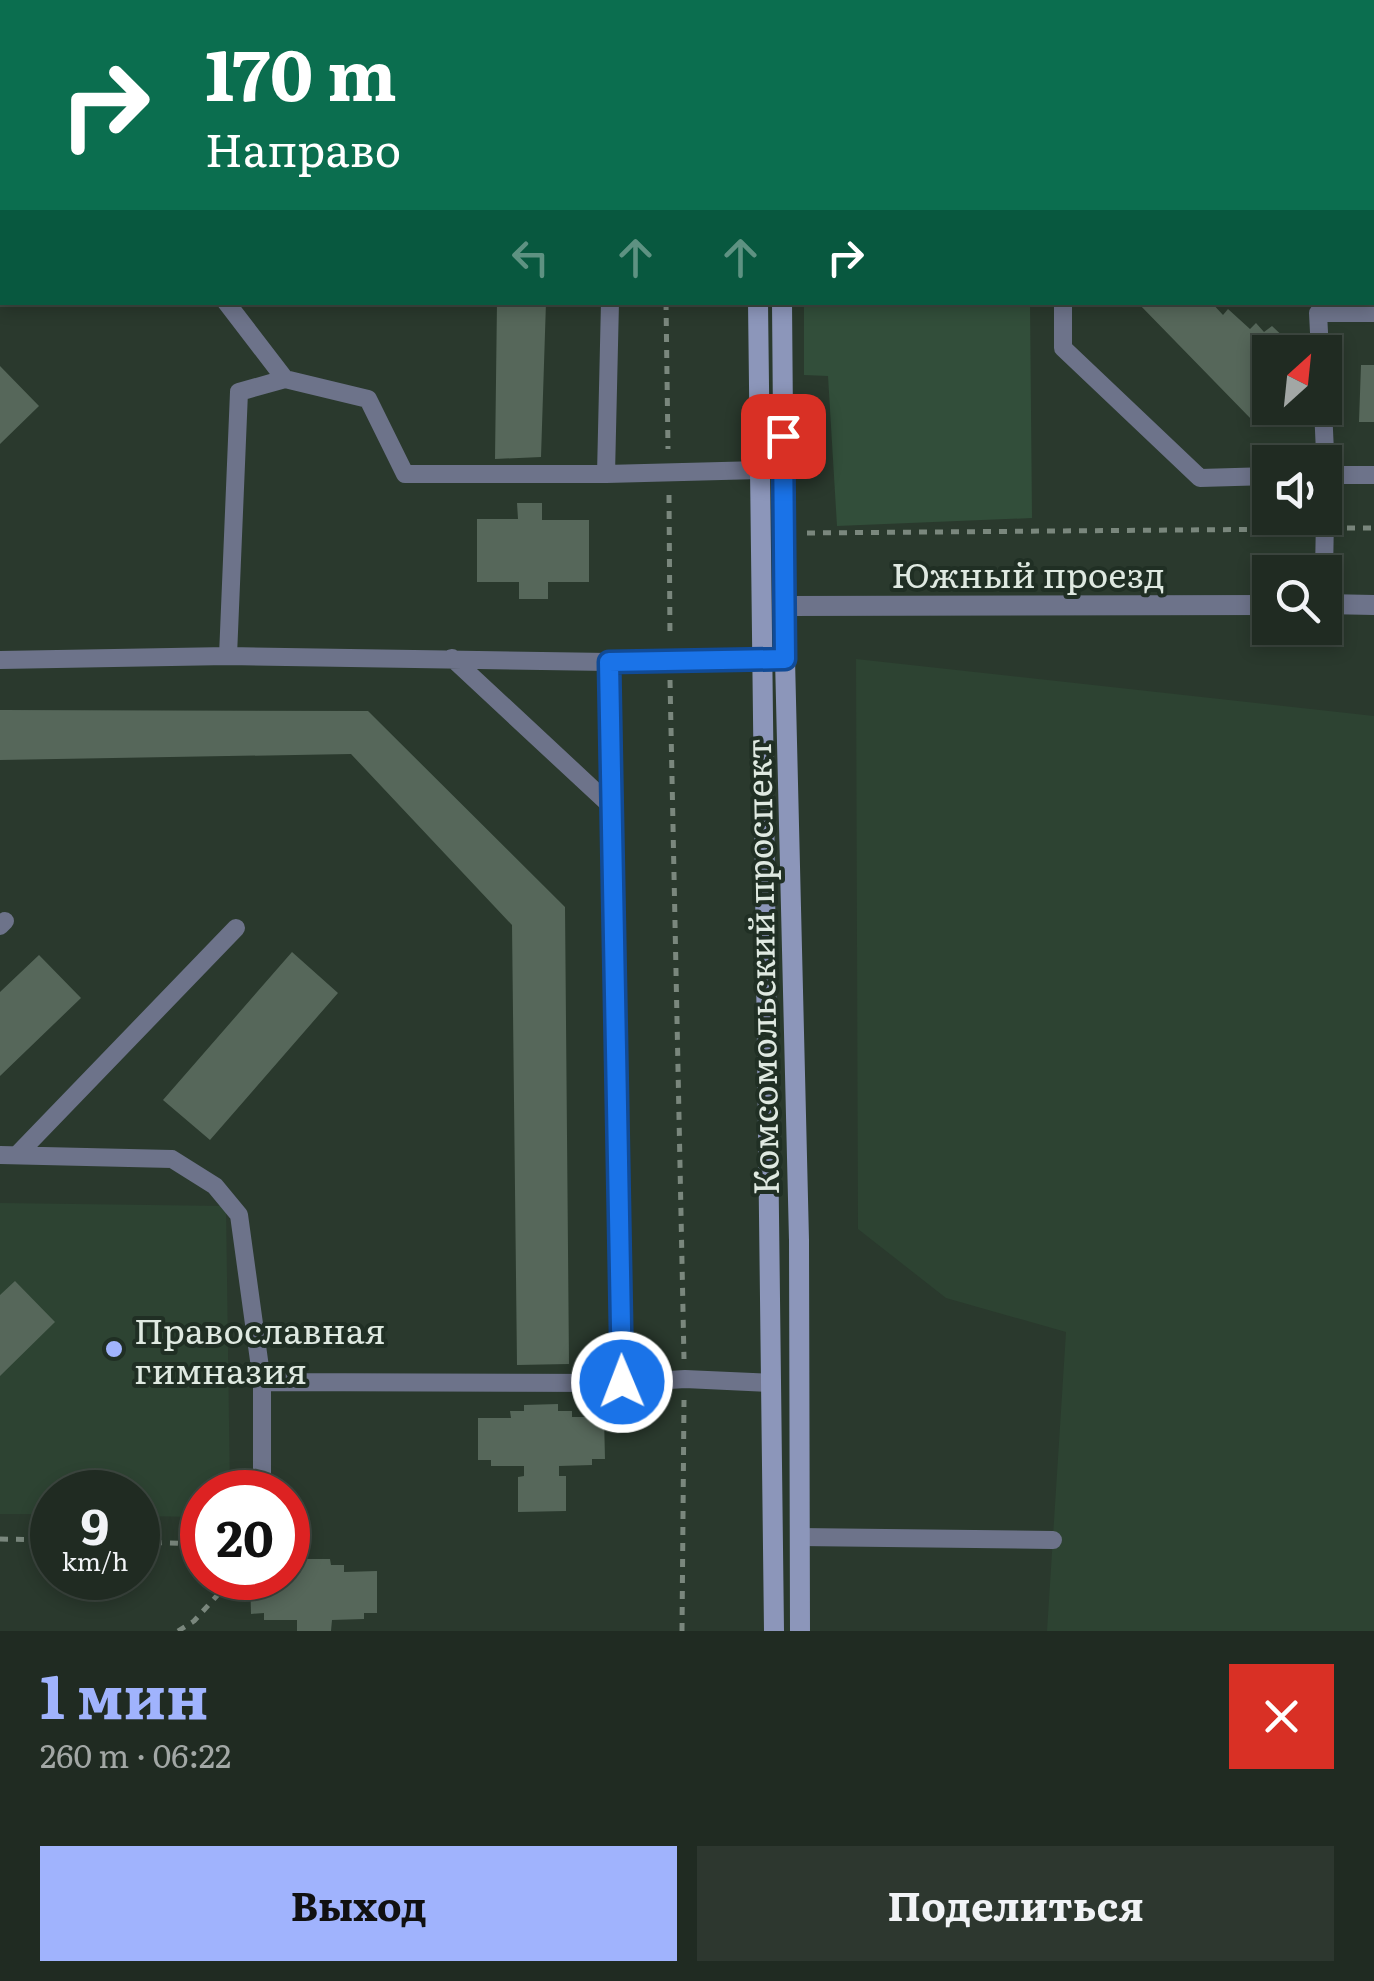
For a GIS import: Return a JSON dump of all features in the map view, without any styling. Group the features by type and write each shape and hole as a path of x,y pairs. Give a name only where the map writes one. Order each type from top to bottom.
{"main road":[{"name":"Комсомольский проспект","path":"758,305 774,1631"},
{"name":"Комсомольский проспект","path":"782,305 785,659 798,1220 800,1631"}],"street":[{"name":"Южный проезд","path":"786,606 1252,604"},
{"path":"1342,604 1374,605"}],"lane":[{"path":"228,305 286,379"},
{"path":"606,474 610,305"},
{"path":"1063,305 1063,348 1200,478 1252,477"},
{"path":"1319,335 1318,308 1374,313"},
{"path":"228,656 239,392 286,379 368,399 405,474 760,470"},
{"path":"1342,475 1374,475"},
{"path":"762,606 786,606"},
{"path":"0,660 228,656 609,662 785,659"},
{"path":"452,658 611,806"},
{"path":"609,662 622,1382"},
{"path":"8,1155 236,928"},
{"path":"8,1155 172,1159 215,1186 239,1215 262,1382 262,1470"},
{"path":"262,1382 622,1382 684,1378 772,1383"},
{"path":"798,1537 1053,1540"}],"path":[{"path":"666,305 684,1378 682,1631"},
{"path":"784,533 1252,523"},
{"path":"1342,523 1374,528"},
{"path":"0,1539 30,1540"},
{"path":"178,1631 194,1621 213,1600"}],"shaded area":[{"path":"804,305 1030,305 1032,518 837,526 828,376 804,375"},
{"path":"856,659 1374,716 1374,1631 1047,1631 1066,1332 946,1298 858,1229"},
{"name":"Православная гимназия","path":"0,1203 226,1206 230,1470 180,1470 180,1517 160,1516 160,1470 30,1470 30,1514 0,1514"}],"building":[{"path":"497,305 546,305 541,457 495,459"},
{"path":"1140,305 1214,305 1223,315 1228,309 1250,329 1256,323 1264,332 1272,326 1282,335 1252,335 1252,420"},
{"path":"1361,365 1374,365 1374,422 1359,422"},
{"path":"0,366 39,406 0,444"},
{"path":"517,503 542,503 542,520 589,520 589,582 548,582 548,599 519,599 519,582 477,582 477,519 518,519"},
{"path":"0,710 368,711 565,907 569,1364 517,1365 512,925 351,754 0,760"},
{"path":"292,952 338,993 210,1140 163,1100"},
{"path":"39,955 81,998 0,1076 0,992"},
{"path":"15,1281 55,1322 0,1376 0,1295"},
{"path":"558,1404 558,1411 572,1411 572,1417 604,1417 605,1459 592,1459 592,1465 559,1466 559,1476 566,1476 566,1511 518,1512 518,1477 524,1476 524,1466 491,1466 491,1460 478,1460 478,1418 511,1418 510,1411 524,1411 524,1405"},
{"path":"310,1559 330,1559 331,1565 344,1565 344,1572 377,1571 377,1613 364,1613 364,1619 332,1620 331,1631 297,1631 297,1620 264,1620 264,1613 251,1614 251,1600 310,1600"}],"place":[{"name":"Православная гимназия","path":"114,1349"}],"route":[{"path":"622,1382 609,662 785,659 783,436"}]}
